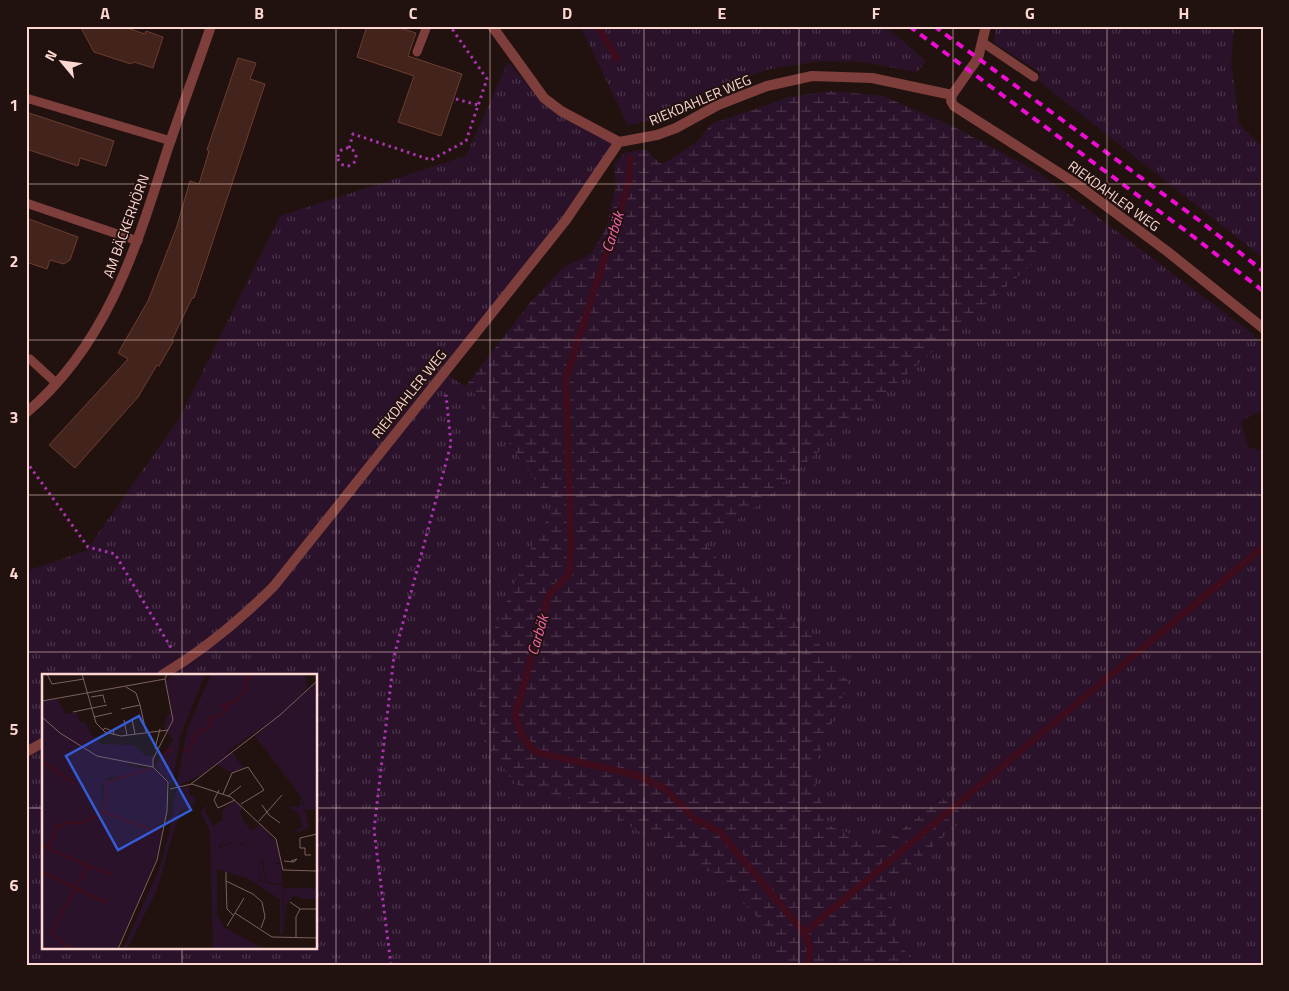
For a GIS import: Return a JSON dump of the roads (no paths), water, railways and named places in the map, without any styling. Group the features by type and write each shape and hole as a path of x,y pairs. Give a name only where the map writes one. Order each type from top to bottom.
{"street":[{"name":"AM BÄCKERHÖRN","path":"26,413 56,383 86,346 114,299 138,241 211,26"},
{"path":"492,26 544,98 561,111 619,142"},
{"path":"952,95 978,58 986,26"},
{"name":"RIEKDAHLER WEG","path":"164,674 181,664 237,623 274,586 566,220 619,142 657,134 718,105 768,86 812,76 872,78 952,95 951,101 954,106 1078,185 1168,252 1263,328"},
{"path":"26,752 42,743"}],"lane":[{"path":"417,52 427,26"},
{"path":"982,42 1034,77"},
{"path":"26,98 171,141"},
{"path":"26,203 138,241"},
{"path":"26,360 30,359 56,383"}],"waterway":[{"name":"Carbäk","path":"598,26 617,59"},
{"name":"Carbäk","path":"630,158 629,182 566,378 571,549 569,574 549,595 515,716 523,737 535,752 636,775 664,788 695,819 720,832 804,933 810,948 808,965"},
{"path":"804,933 1263,547"}],"railway":[{"path":"909,26 1190,234 1263,291"},
{"path":"934,26 1200,221 1263,271"}]}
